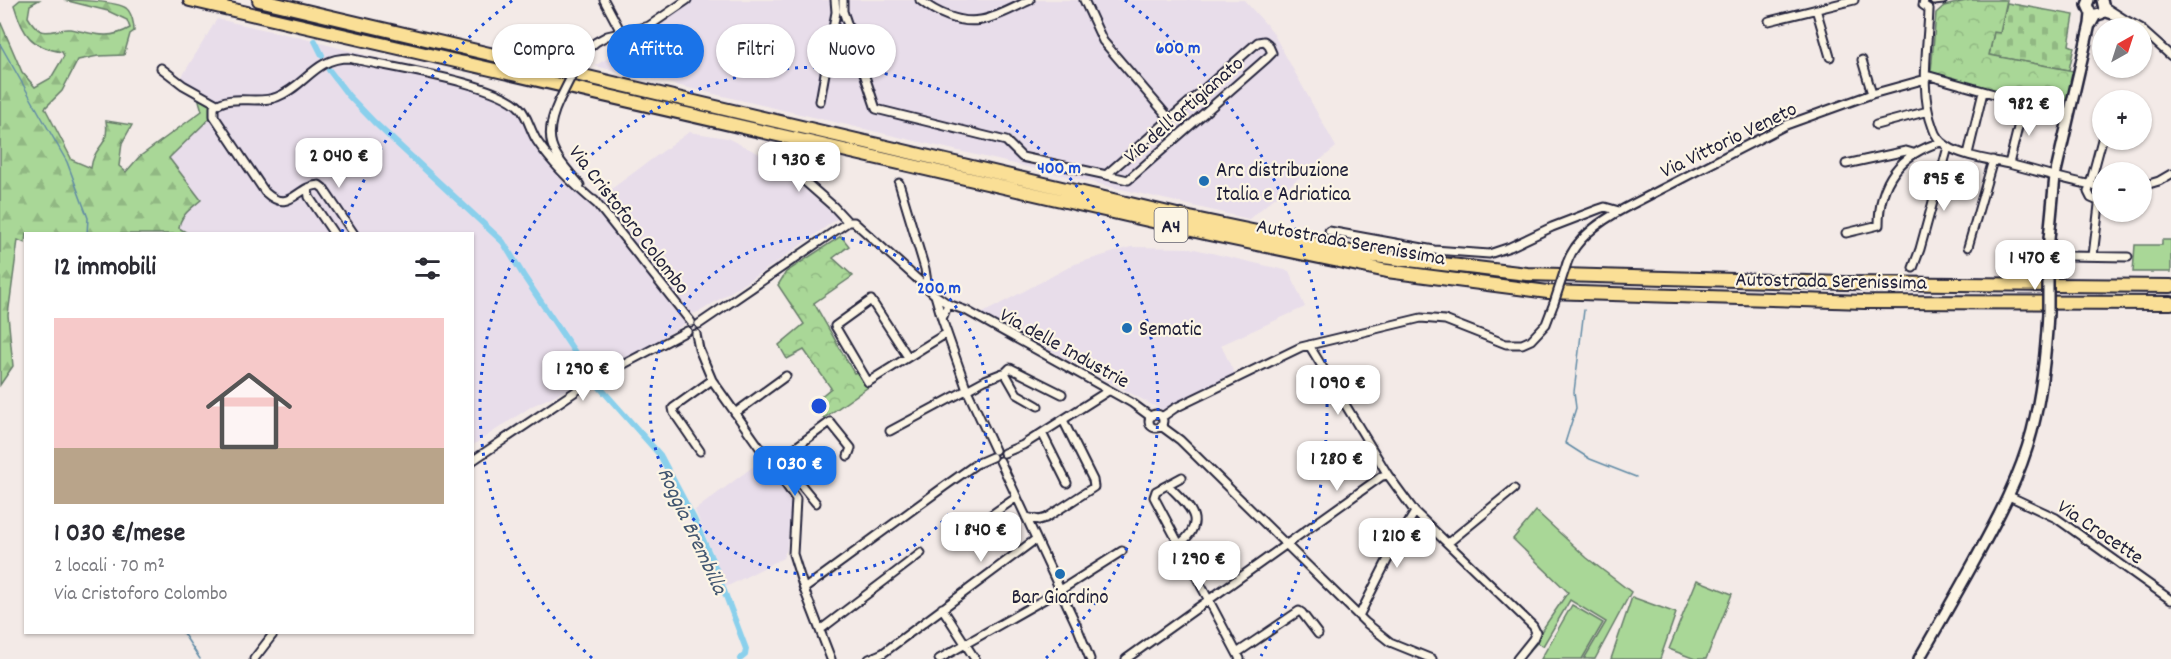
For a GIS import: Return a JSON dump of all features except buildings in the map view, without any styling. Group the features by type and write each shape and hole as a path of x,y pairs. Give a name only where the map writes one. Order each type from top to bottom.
{"highway":[{"name":"Autostrada Serenissima","path":"190,0 1209,234 1387,271 1548,292 1864,302 2171,303"},
{"name":"Autostrada Serenissima","path":"259,0 1190,219 1366,255 1527,274 1844,283 2171,286"}],"street":[{"path":"604,0 616,24"},
{"path":"651,24 687,0"},
{"path":"820,101 834,21 835,0"},
{"name":"Via dell'artigianato","path":"843,0 843,11 876,109 1006,141 1022,157 1128,180 1267,58 1272,53 1268,44 1264,41 1258,42 1106,175"},
{"path":"920,0 945,15 981,20 1030,0"},
{"path":"1084,0 1102,41 1169,118"},
{"path":"1769,21 1854,0"},
{"path":"1924,0 1924,7 1929,9"},
{"path":"1943,0 1933,1 1933,7 1929,9 1926,77 1928,111 1932,128 1941,142 1968,154 2090,185"},
{"path":"2086,1 2088,10 2099,10 2121,18"},
{"path":"1816,9 1830,57"},
{"path":"1919,659 2001,513 2028,442 2044,368 2048,313 2049,228 2055,176 2090,24 2099,10"},
{"path":"610,13 611,24"},
{"name":"Via Cristoforo Colombo","path":"607,36 585,51 551,117 548,133 560,161 691,322"},
{"path":"2152,39 2170,55"},
{"path":"353,232 323,188 316,185 288,200 280,201 273,199 265,192 214,116 214,107 223,102 275,99 300,84 329,60 348,58 439,77 495,92 519,106 532,132 556,166 597,204"},
{"path":"1862,60 1872,94"},
{"path":"161,68 183,85 217,104"},
{"path":"1926,77 2069,115"},
{"name":"Via Vittorio Veneto","path":"1309,345 1426,318 1445,320 1506,344 1522,344 1531,340 1546,324 1567,263 1575,248 1587,233 1604,219 1786,125 1926,77"},
{"path":"1968,154 1983,92"},
{"path":"2009,164 2024,103"},
{"path":"1876,125 1928,111"},
{"path":"1846,233 1879,225 1881,204 1891,176 1913,153 1941,142"},
{"path":"1913,268 1948,147"},
{"name":"Via delle Industrie","path":"768,149 848,222 854,222 934,295 1132,403 1151,417 1152,426 1158,428 1161,426 1180,440 1359,616 1390,642 1432,659"},
{"path":"2092,256 2099,205 2098,201 2088,195 2099,150"},
{"path":"1846,164 1906,151 1913,153"},
{"path":"1968,247 1994,160"},
{"path":"2152,184 2171,174"},
{"path":"899,183 925,269 928,288"},
{"path":"308,189 309,197 333,232"},
{"path":"1329,231 1434,249 1488,254 1605,207 1618,211"},
{"path":"838,211 838,229"},
{"path":"687,331 688,324 691,322 699,324 848,222"},
{"path":"2067,256 2128,257"},
{"path":"934,295 967,390 995,450"},
{"path":"908,357 871,300 836,326 868,382 947,333"},
{"path":"942,319 952,305"},
{"path":"699,324 699,331 696,334 699,349 712,380 796,499 792,546 804,588 831,659"},
{"path":"687,331 690,334 696,334"},
{"path":"474,460 588,383 687,331"},
{"path":"1162,417 1175,408 1309,345 1390,476 1415,512 1533,626 1536,632 1533,639 1517,659"},
{"path":"890,431 985,380 1005,373 1010,368 1062,394"},
{"path":"1005,373 1017,394 1038,406"},
{"path":"735,413 786,376"},
{"path":"700,451 673,408 712,380"},
{"path":"1004,453 1023,445 1108,391"},
{"path":"1151,417 1156,414 1162,417"},
{"path":"1161,426 1162,417"},
{"path":"1026,517 1039,520 1046,518 1094,486 1063,420"},
{"path":"816,503 781,458 830,422 851,448 848,456"},
{"path":"1042,433 1067,483"},
{"path":"992,458 991,454 995,450 1000,449 1004,453"},
{"path":"1000,461 1004,458 1004,453"},
{"path":"992,458 1000,461"},
{"path":"804,588 976,464 992,458"},
{"path":"1000,461 1090,659"},
{"path":"785,482 793,475"},
{"path":"1126,659 1382,476 1390,476"},
{"path":"1182,477 1156,491 1154,497 1238,657 1297,612 1302,613 1318,634"},
{"path":"1168,485 1190,508 1194,517 1195,526 1191,535 1180,544"},
{"path":"1448,543 1514,489"},
{"name":"Via Crocette","path":"2008,496 2056,518 2171,600"},
{"path":"974,527 1017,497"},
{"path":"1359,616 1396,543 1415,512"},
{"path":"869,659 883,653 1036,539"},
{"path":"939,659 1059,591 1122,551"},
{"path":"820,630 921,553"},
{"path":"942,608 975,659"},
{"path":"254,659 273,634"}],"shaded area":[{"path":"680,0 1244,0 1272,31 1336,147 1249,219 646,78 704,78 704,24 648,24"},
{"path":"217,19 298,37 478,85 517,110 686,323 577,385 532,406 474,444 474,232 186,232 179,228 181,218 169,158 214,114 196,90 181,78"},
{"path":"607,59 607,69 595,66"},
{"path":"689,132 727,138 768,158 838,218 776,263 701,311 692,314 599,198"},
{"path":"1131,247 1190,248 1289,271 1305,307 1221,345 1235,375 1164,411 981,314 1075,264"},
{"path":"762,460 790,495 787,549 783,558 726,587 695,510"}],"green space":[{"path":"20,0 39,0 30,5 28,17 37,28 44,32 70,29 107,35 130,28 127,20 108,11 64,0 114,4 126,8 132,19 134,31 130,34 124,55 98,56 78,60 62,91 45,108 72,160 91,168 95,154 106,136 106,121 132,125 122,143 119,166 126,172 139,157 202,111 196,90 217,101 214,114 169,158 201,200 187,212 180,223 179,228 186,232 24,232 24,243 18,240 8,315 13,366 0,385 0,21 22,72 35,87 51,78 64,56 62,52 43,47 30,38 21,24 14,5"},
{"path":"1970,0 2007,0 2000,33 1994,32 1989,55 2074,71 2065,112 1931,72 1936,13 1944,6"},
{"path":"2007,3 2074,15 2069,45 2074,47 2069,70 1989,55 1994,31 2000,32"},
{"path":"841,236 849,246 833,258 853,276 814,303 854,373 861,371 871,385 824,418 813,403 831,388 804,350 787,359 779,345 804,324 778,285 786,272"},
{"path":"2162,240 2171,240 2171,272 2133,272 2135,245 2162,245"},
{"path":"1536,511 1587,558 1631,592 1595,659 1584,659 1606,622 1570,600 1543,646 1537,643 1523,658 1568,592 1513,539"},
{"path":"1697,580 1732,594 1706,659 1695,659 1669,649"},
{"path":"1632,597 1676,613 1660,659 1611,659"},
{"path":"1572,605 1603,623 1582,659 1541,659"}],"waterway":[{"name":"Roggia Brembilla","path":"315,41 322,55"},
{"name":"Roggia Brembilla","path":"0,44 67,162 88,218 87,232"},
{"name":"Roggia Brembilla","path":"329,70 348,95 374,122 503,242 590,375"},
{"path":"1584,310 1574,392 1576,408 1565,443 1590,459 1636,477"},
{"name":"Roggia Brembilla","path":"596,383 660,455 694,519 746,649 745,655 740,659"},
{"name":"Roggia Brembilla","path":"184,634 200,659"}],"place":[{"name":"Arc distribuzione Italia e Adriatica","path":"1204,181"},
{"name":"Sematic","path":"1127,328"},
{"name":"Bar Giardino","path":"1060,574"}]}
